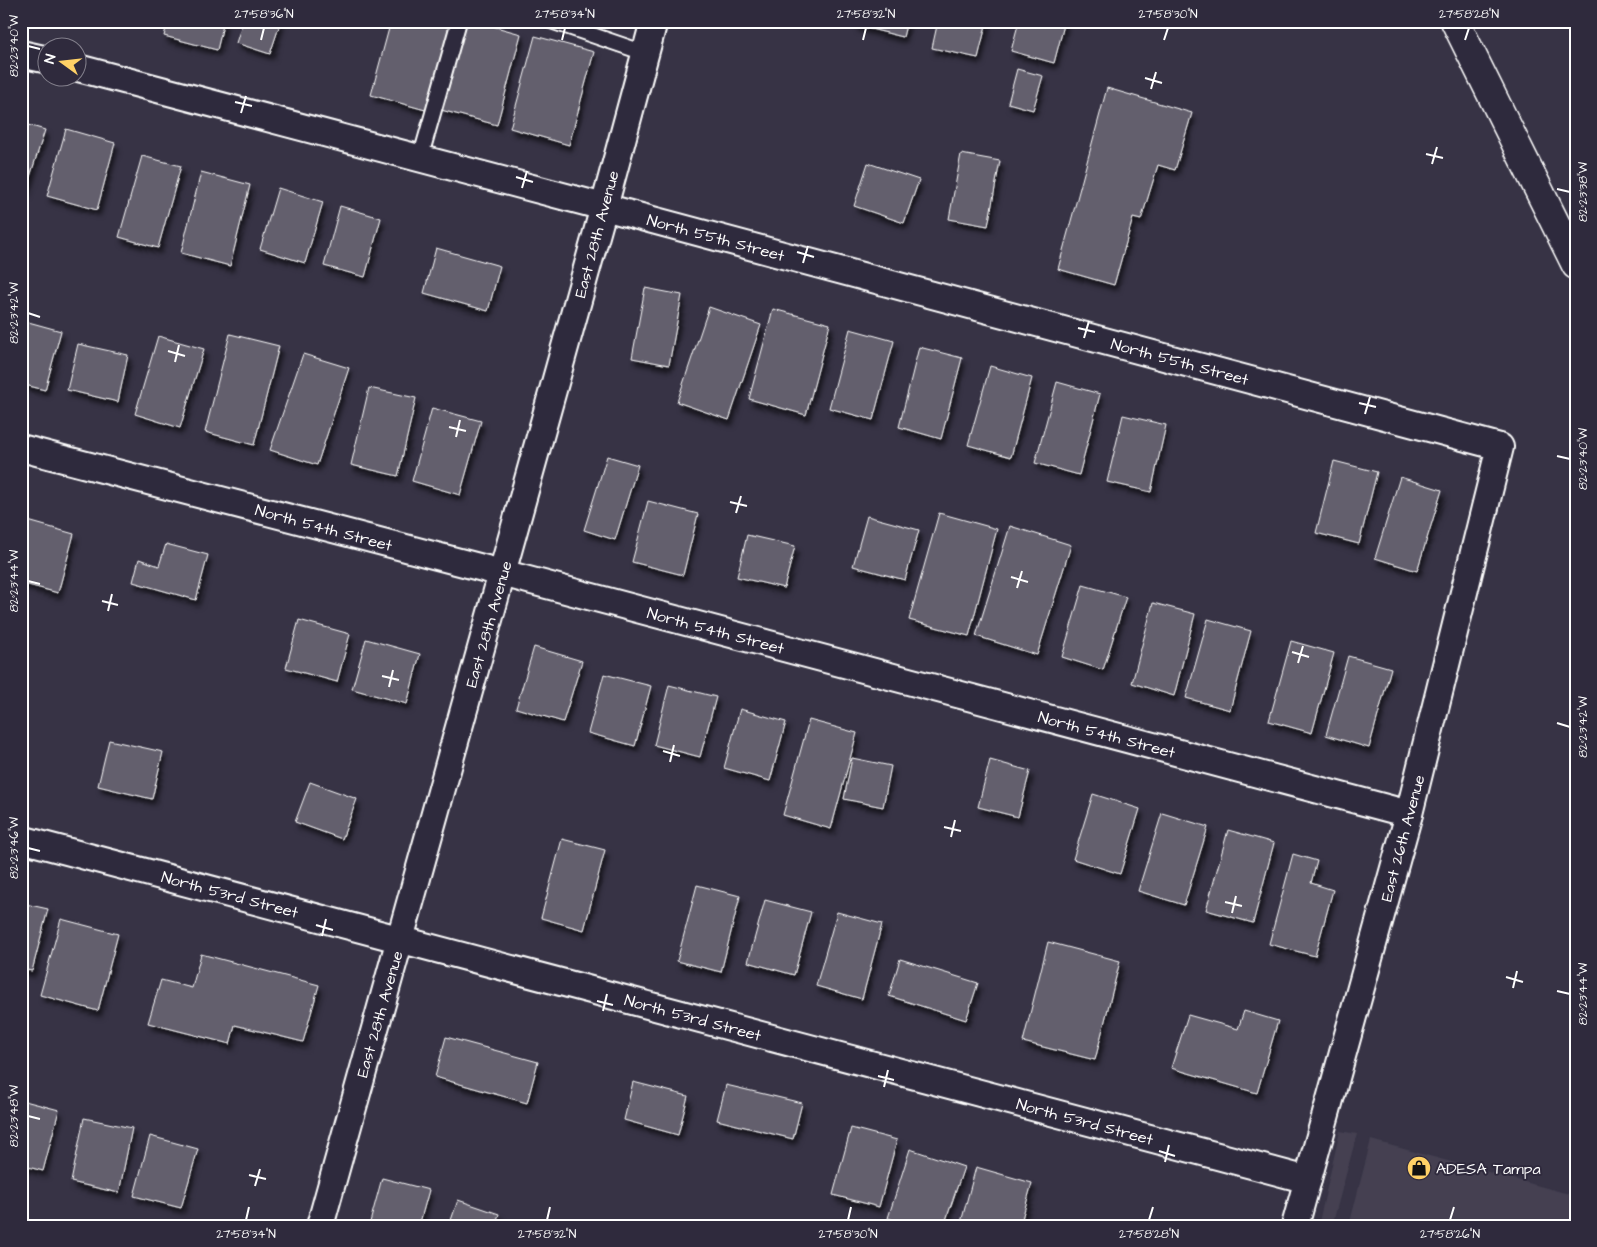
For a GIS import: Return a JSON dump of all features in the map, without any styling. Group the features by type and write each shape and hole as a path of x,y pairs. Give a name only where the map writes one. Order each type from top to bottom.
{"highway":[{"path":"1455,21 1576,265"}],"street":[{"name":"East 28th Avenue","path":"320,1226 654,21"},
{"path":"21,54 38,58"},
{"name":"North 55th Street","path":"88,71 1500,447"},
{"name":"East 26th Avenue","path":"1295,1226 1410,814 1500,447"},
{"name":"North 54th Street","path":"21,448 502,573 1410,814"},
{"name":"North 53rd Street","path":"21,839 1308,1180"}],"lane":[{"path":"420,159 459,21"},
{"path":"551,21 645,53"}],"shaded area":[{"path":"1340,1131 1357,1134 1332,1226 1318,1226"},
{"name":"ADESA Tampa","path":"1371,1140 1576,1196 1576,1226 1349,1226"}],"building":[{"path":"168,21 224,21 217,50 164,36"},
{"path":"243,21 281,21 270,54 236,43"},
{"path":"391,21 453,21 429,111 371,95"},
{"path":"466,21 474,21 521,34 497,125 441,110"},
{"path":"856,21 907,21 903,37 855,25"},
{"path":"938,21 987,21 978,58 932,48"},
{"path":"1019,21 1065,21 1054,63 1011,51"},
{"path":"535,36 594,52 569,145 510,128"},
{"path":"1017,69 1043,76 1033,110 1008,103"},
{"path":"1107,88 1192,113 1175,170 1158,165 1141,220 1133,218 1114,285 1058,269"},
{"path":"21,123 45,130 25,192 21,190"},
{"path":"66,129 115,143 97,210 47,196"},
{"path":"961,154 1000,161 988,226 949,219"},
{"path":"142,156 181,166 158,248 119,237"},
{"path":"868,163 919,180 904,223 854,206"},
{"path":"201,172 250,185 230,266 181,253"},
{"path":"278,188 323,202 305,263 260,249"},
{"path":"340,206 381,218 365,277 324,266"},
{"path":"436,248 500,266 488,311 424,293"},
{"path":"645,288 682,295 669,365 632,358"},
{"path":"709,307 761,325 729,420 677,402"},
{"path":"773,309 830,324 806,415 749,399"},
{"path":"21,320 61,331 45,390 21,384"},
{"path":"850,329 894,341 873,420 829,408"},
{"path":"230,334 279,346 254,445 205,432"},
{"path":"158,336 204,349 180,428 135,414"},
{"path":"78,344 128,355 118,402 67,390"},
{"path":"919,347 962,358 941,439 899,427"},
{"path":"303,354 349,368 317,465 270,450"},
{"path":"990,366 1032,378 1011,457 968,445"},
{"path":"1057,382 1100,394 1079,475 1035,463"},
{"path":"369,388 416,398 398,476 351,465"},
{"path":"432,408 481,421 460,495 412,481"},
{"path":"1123,415 1166,425 1151,492 1107,482"},
{"path":"607,456 638,465 615,540 584,530"},
{"path":"1334,461 1377,472 1359,544 1316,533"},
{"path":"1400,477 1442,490 1417,571 1375,558"},
{"path":"648,501 698,514 683,575 632,562"},
{"path":"939,513 997,529 969,636 909,620"},
{"path":"867,516 919,530 905,580 853,566"},
{"path":"28,521 74,534 58,593 21,583 21,544"},
{"path":"1010,526 1071,545 1037,655 976,636"},
{"path":"747,535 795,546 784,588 737,577"},
{"path":"166,544 208,555 196,600 133,582 139,559 159,566"},
{"path":"1083,585 1126,597 1103,670 1062,657"},
{"path":"1153,603 1195,614 1174,696 1132,683"},
{"path":"1208,619 1251,631 1230,710 1186,698"},
{"path":"299,620 350,634 337,682 286,668"},
{"path":"366,639 420,654 407,704 352,689"},
{"path":"1291,641 1334,653 1312,733 1269,721"},
{"path":"534,647 582,661 563,722 516,708"},
{"path":"1348,656 1391,668 1369,748 1326,735"},
{"path":"604,674 651,686 635,746 588,733"},
{"path":"669,685 716,697 700,757 654,745"},
{"path":"740,709 786,722 770,781 724,768"},
{"path":"809,720 857,733 831,829 783,815"},
{"path":"109,740 163,752 152,799 98,786"},
{"path":"852,758 891,766 883,807 844,799"},
{"path":"990,760 1030,771 1018,817 978,807"},
{"path":"310,782 357,799 342,839 295,822"},
{"path":"1093,794 1140,809 1120,874 1073,859"},
{"path":"1162,813 1208,827 1184,905 1138,891"},
{"path":"1228,830 1274,843 1253,923 1206,910"},
{"path":"562,839 605,850 584,930 541,918"},
{"path":"1293,854 1317,861 1311,883 1333,890 1315,956 1269,944"},
{"path":"697,885 740,896 721,972 677,961"},
{"path":"765,900 811,912 794,975 748,962"},
{"path":"21,903 48,909 32,971 21,969"},
{"path":"837,912 882,924 862,999 816,986"},
{"path":"61,919 118,934 98,1011 40,995"},
{"path":"1048,942 1120,961 1095,1060 1023,1042"},
{"path":"201,954 319,985 303,1042 235,1025 230,1044 148,1023 161,980 192,988"},
{"path":"900,959 978,983 966,1020 889,996"},
{"path":"1244,1011 1278,1021 1257,1093 1171,1068 1188,1015 1238,1029"},
{"path":"446,1037 538,1062 527,1103 435,1077"},
{"path":"633,1082 688,1096 678,1135 624,1120"},
{"path":"726,1085 802,1103 793,1139 717,1120"},
{"path":"21,1100 59,1110 43,1171 21,1165"},
{"path":"84,1118 132,1128 119,1193 71,1182"},
{"path":"851,1128 897,1140 879,1207 833,1195"},
{"path":"150,1136 198,1149 181,1208 134,1196"},
{"path":"910,1149 964,1167 944,1226 911,1226 888,1218"},
{"path":"976,1167 1032,1183 1020,1226 960,1226"},
{"path":"382,1178 429,1190 419,1226 369,1226"},
{"path":"458,1200 499,1214 495,1226 449,1226"}],"place":[{"name":"ADESA Tampa","path":"1419,1168"}]}
